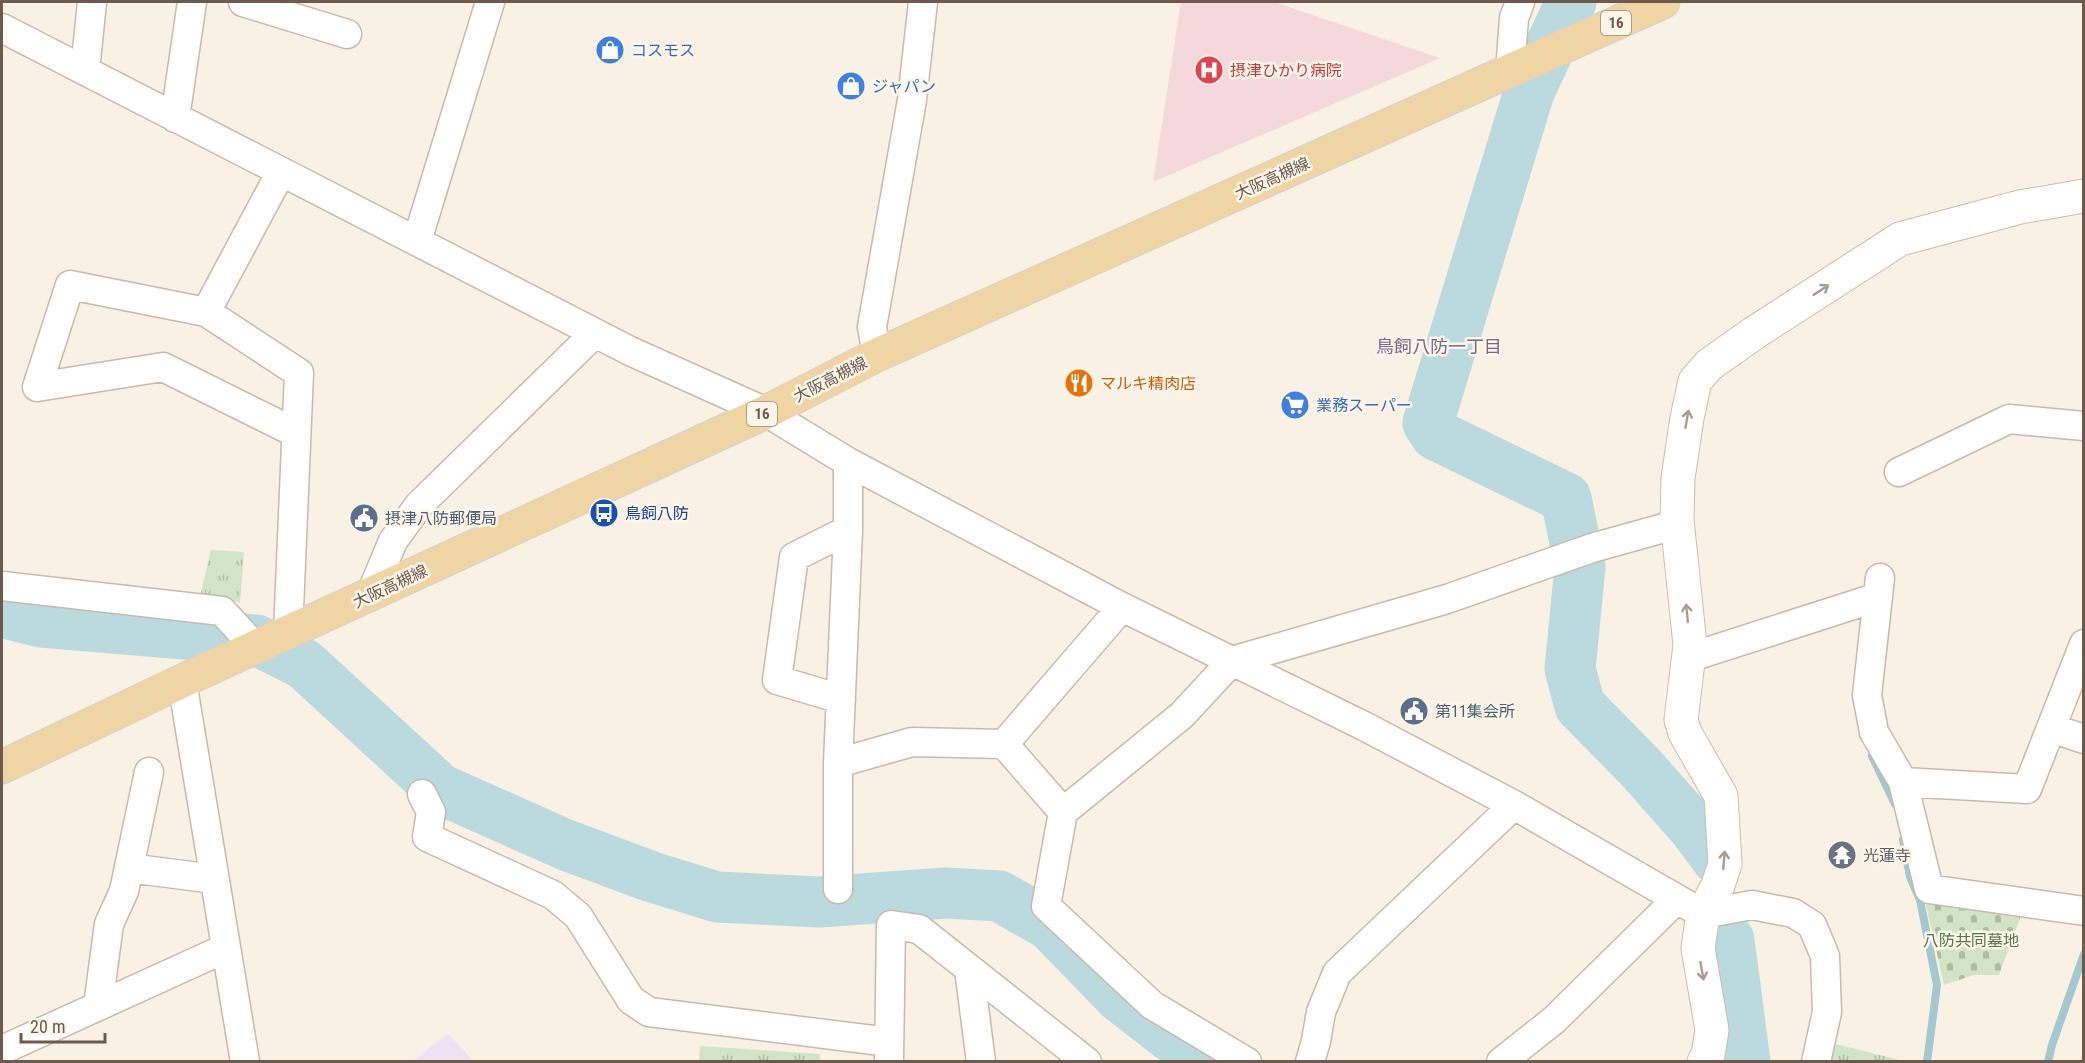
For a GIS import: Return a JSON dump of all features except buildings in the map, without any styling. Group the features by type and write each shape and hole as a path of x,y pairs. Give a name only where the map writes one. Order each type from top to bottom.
{"main road":[{"name":"大阪高槻線","path":"2,767 182,681 766,412 878,355 1663,2"}],"street":[{"path":"84,71 92,2"},
{"path":"175,118 192,2"},
{"path":"243,2 347,34"},
{"path":"417,241 490,2"},
{"path":"878,355 872,327 912,100 922,2"},
{"path":"1517,68 1514,18 1520,2"},
{"path":"2,28 630,351 766,412 848,462 1122,607 1364,726 1514,805 1690,906 1752,905 1792,913 1812,925 1825,956 1827,1012 1816,1062"},
{"path":"206,312 281,172"},
{"path":"1501,1062 1718,885 1725,864 1721,796 1685,734 1681,720 1690,645 1678,524 1678,478 1695,381 1709,365 1754,333 1900,239 2020,207 2084,196"},
{"path":"288,633 299,373 206,312 70,285 37,387 163,367 296,433"},
{"path":"370,596 393,542 419,505 595,333"},
{"path":"1899,472 2009,419 2084,426"},
{"path":"838,889 838,763 848,530 848,462"},
{"path":"1247,1062 1152,1005 1046,906 1063,812 1182,716 1233,661 1447,599 1576,553 1678,524"},
{"path":"840,699 777,680 794,557 848,530"},
{"path":"3,586 222,611 256,648"},
{"path":"1688,658 1879,587 1867,695 1874,732 1903,782 1929,889 2084,911"},
{"path":"1004,744 1122,607"},
{"path":"1903,782 2027,789 2084,644"},
{"path":"182,681 245,1062"},
{"path":"2051,728 2084,739"},
{"path":"838,763 912,742 1004,744 1063,812"},
{"path":"98,1006 109,924 124,891 149,772"},
{"path":"422,794 431,812 427,837 553,895 578,916 631,1000 649,1012 889,1052 891,925 919,929 1087,1062"},
{"path":"1310,1062 1321,1012 1338,973 1514,805"},
{"path":"129,868 214,879"},
{"path":"1690,906 1712,1030 1708,1055 1704,1062"},
{"path":"4,1054 98,1006 226,948"},
{"path":"969,969 981,1062"}],"shaded area":[{"path":"1181,2 1274,2 1440,58 1153,182"},
{"path":"448,1034 473,1061 413,1061"}],"green space":[{"path":"211,550 244,552 240,602 200,596"},
{"name":"八防共同墓地","path":"1924,896 2022,913 1999,975 1974,975 1944,985"},
{"path":"1836,1044 1904,1061 1829,1062 1832,1048"},
{"path":"700,1046 820,1054 820,1061 699,1061"}],"waterway":[{"path":"1571,2 1529,92 1428,423 1436,435 1566,498 1580,567 1570,669 1580,706 1641,768 1694,828 1717,859"},
{"path":"2,607 9,614 41,622 256,640 304,664 440,789 566,845 652,877 717,897 819,902 946,893 999,896 1050,925 1120,997 1173,1038 1214,1062"},
{"path":"1872,756 1895,804"},
{"path":"1903,840 1910,877 1920,900 1937,985 1927,1062"},
{"path":"1729,940 1745,1062"},
{"path":"2048,1062 2084,954"}],"place":[{"name":"コスモス","path":"610,50"},
{"name":"摂津ひかり病院","path":"1209,70"},
{"name":"ジャパン","path":"851,86"},
{"name":"マルキ精肉店","path":"1079,383"},
{"name":"業務スーパー","path":"1295,405"},
{"name":"鳥飼八防","path":"604,513"},
{"name":"摂津八防郵便局","path":"364,518"},
{"name":"第11集会所","path":"1414,711"},
{"name":"光蓮寺","path":"1842,855"}],"district":[{"name":"鳥飼八防一丁目","path":"1439,347"}]}
